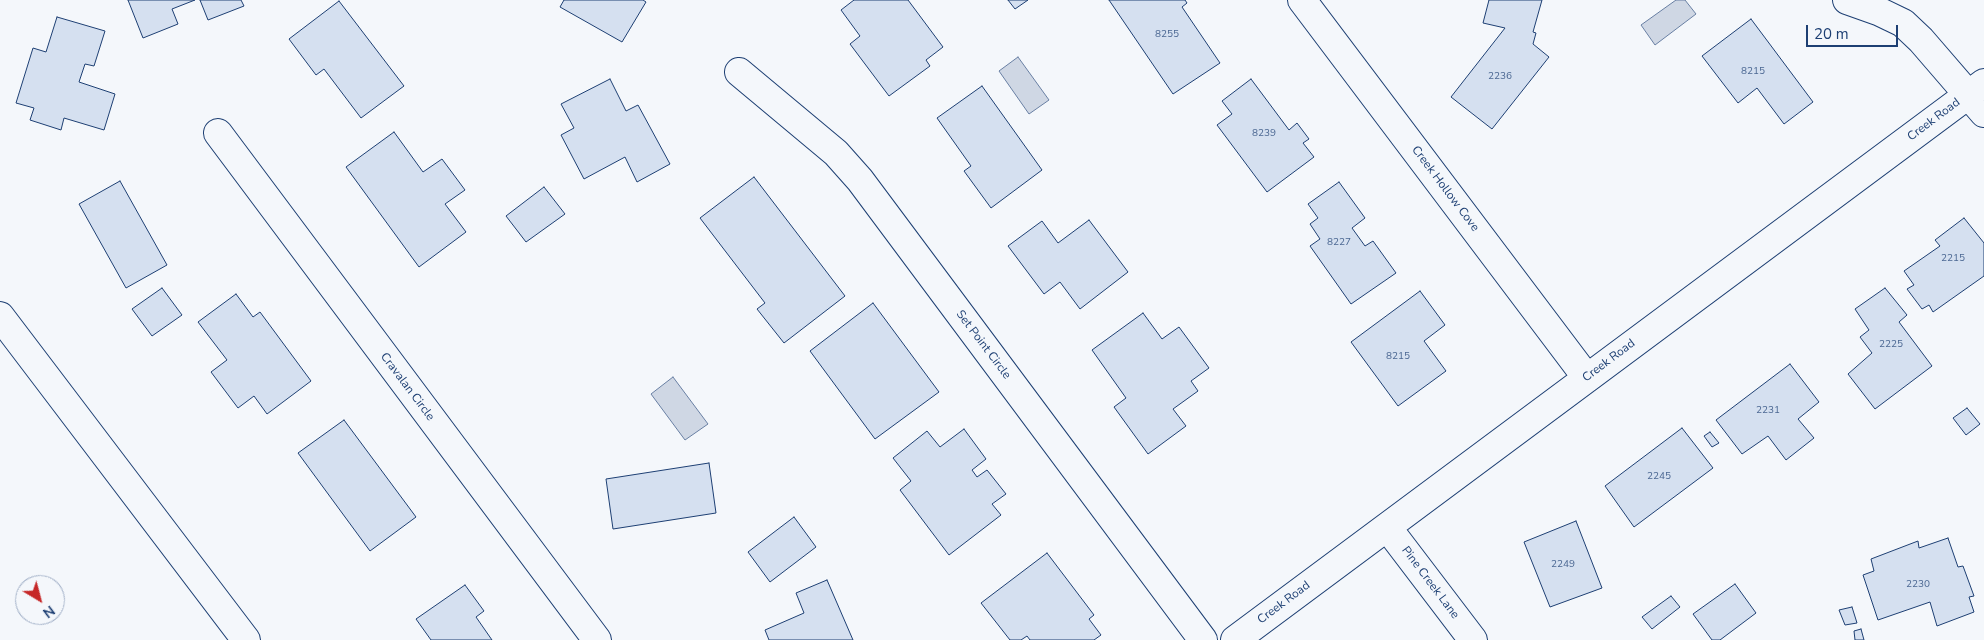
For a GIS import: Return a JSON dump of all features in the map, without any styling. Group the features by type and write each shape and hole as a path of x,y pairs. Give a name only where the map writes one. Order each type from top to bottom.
{"street":[{"name":"Creek Hollow Cove","path":"1302,0 1587,378"},
{"path":"1846,0 1878,11 1903,23 1979,97"},
{"name":"Set Point Circle","path":"739,72 836,153 860,180 1204,640"},
{"name":"Creek Road","path":"1235,640 1587,378 1979,97"},
{"name":"Cravalan Circle","path":"218,133 597,640"},
{"path":"0,316 246,640"},
{"name":"Pine Creek Lane","path":"1387,527 1473,640"}],"shaded area":[{"path":"1676,0 1685,0 1696,14 1655,45 1641,25"},
{"path":"1018,57 1049,100 1029,114 999,71"},
{"path":"673,377 708,424 685,440 651,394"}],"building":[{"path":"128,0 195,0 172,9 178,24 143,38"},
{"path":"200,0 241,0 244,6 208,20"},
{"path":"564,0 643,0 646,2 622,42 560,7"},
{"path":"854,0 908,0 943,47 926,60 930,66 889,96 850,44 860,36 841,10"},
{"path":"1008,0 1028,0 1015,9"},
{"path":"1109,0 1185,0 1187,3 1182,7 1220,63 1173,94"},
{"path":"1489,0 1542,0 1533,32 1536,33 1533,44 1549,57 1492,129 1451,97 1505,28 1483,23"},
{"path":"339,1 404,86 361,118 324,69 316,75 289,39"},
{"path":"57,17 105,31 94,66 85,64 79,82 115,94 104,130 64,118 61,130 30,120 34,108 16,103 33,48 46,52"},
{"path":"1751,19 1813,102 1784,124 1757,88 1738,103 1702,56"},
{"path":"610,79 626,111 638,105 670,164 637,182 625,157 584,179 561,135 574,128 561,104"},
{"path":"1251,79 1289,130 1297,123 1309,139 1303,143 1314,157 1267,192 1217,125 1232,114 1222,101"},
{"path":"982,86 1042,170 991,208 964,171 971,166 937,118"},
{"path":"394,132 423,172 442,159 465,190 445,204 466,232 419,267 346,167"},
{"path":"754,177 845,296 784,343 757,309 765,303 700,218"},
{"path":"120,181 167,265 126,288 79,204"},
{"path":"1339,182 1365,218 1352,228 1365,246 1373,241 1396,273 1351,304 1310,246 1320,239 1310,224 1318,218 1308,204"},
{"path":"544,187 565,214 526,242 506,216"},
{"path":"1964,218 1984,243 1984,276 1933,312 1929,305 1922,309 1907,289 1914,285 1904,271 1940,246 1935,240"},
{"path":"1089,220 1128,272 1080,309 1060,282 1044,294 1008,246 1042,221 1058,243"},
{"path":"162,288 182,315 152,336 132,309"},
{"path":"1885,288 1907,315 1899,322 1932,366 1875,409 1848,374 1872,353 1860,337 1869,330 1855,309"},
{"path":"1420,291 1445,325 1424,341 1446,371 1398,406 1351,342"},
{"path":"236,294 253,317 260,312 311,381 267,414 254,396 238,408 211,372 227,360 198,322"},
{"path":"873,303 939,392 875,439 810,351"},
{"path":"1143,313 1162,339 1179,327 1209,368 1191,381 1198,391 1173,409 1186,426 1148,454 1114,407 1126,398 1092,350"},
{"path":"1790,364 1819,402 1798,419 1814,438 1786,460 1768,436 1742,454 1716,420"},
{"path":"1967,408 1980,424 1966,435 1953,418"},
{"path":"344,420 416,517 370,551 298,453"},
{"path":"1682,428 1713,468 1634,527 1605,486"},
{"path":"964,429 986,459 972,470 977,477 987,470 1006,494 992,504 1001,515 949,555 900,490 911,481 893,458 927,431 940,447"},
{"path":"1710,432 1719,443 1712,447 1704,436"},
{"path":"709,463 716,513 613,529 606,479"},
{"path":"794,517 816,547 770,582 748,552"},
{"path":"1576,521 1602,588 1550,607 1524,542"},
{"path":"1948,538 1958,567 1963,566 1974,596 1969,597 1974,612 1937,626 1930,602 1878,620 1863,575 1874,571 1871,559 1918,541 1919,548"},
{"path":"1047,553 1094,615 1089,619 1101,635 1094,640 1030,640 1027,636 1021,640 1010,640 981,603"},
{"path":"827,580 853,640 769,640 765,630 804,613 796,593"},
{"path":"1735,584 1756,613 1720,640 1712,640 1693,614"},
{"path":"465,585 484,611 476,617 492,640 431,640 416,619"},
{"path":"1671,596 1680,607 1652,629 1642,617"},
{"path":"1852,607 1857,623 1845,625 1839,610"},
{"path":"1861,629 1864,640 1855,640 1854,631"}]}
